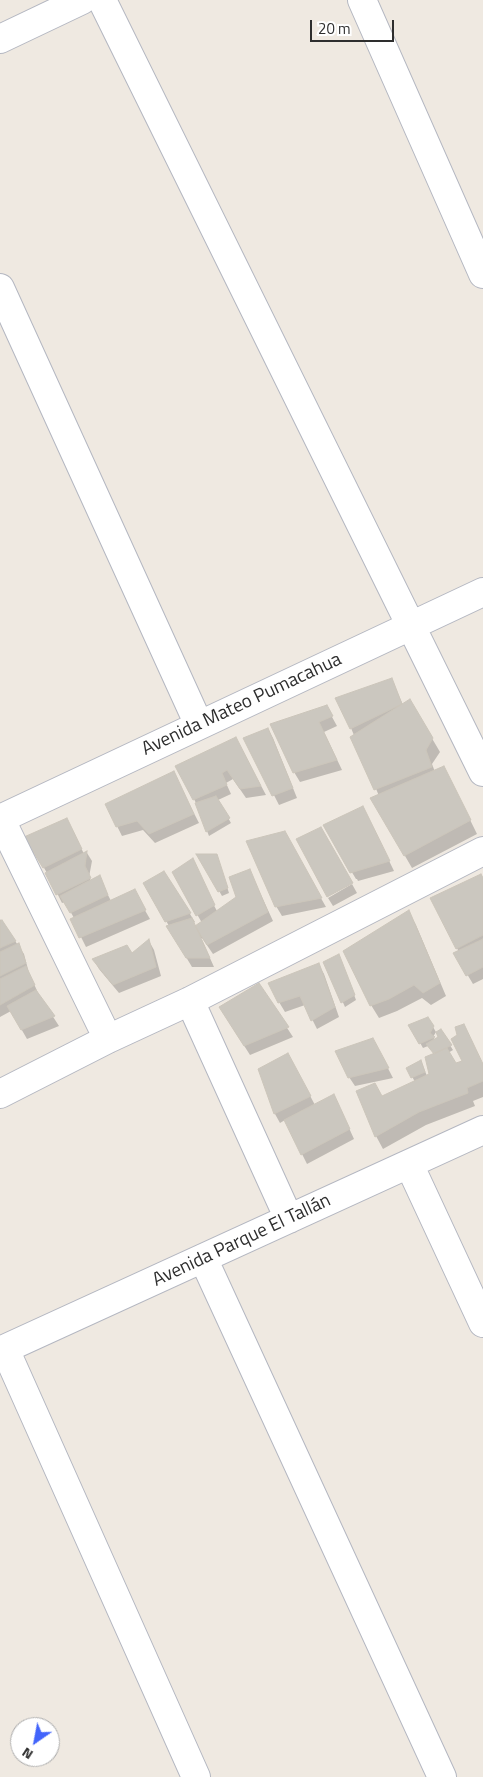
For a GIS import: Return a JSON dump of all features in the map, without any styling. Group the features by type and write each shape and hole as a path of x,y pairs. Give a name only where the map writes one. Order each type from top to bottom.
{"street":[{"path":"0,39 82,0"},
{"path":"102,0 483,772"},
{"path":"362,0 483,274"},
{"path":"0,290 199,725"},
{"name":"Avenida Mateo Pumacahua","path":"0,818 483,592"},
{"path":"0,818 108,1039"},
{"path":"0,1094 108,1039 190,1002 483,851"},
{"path":"190,1002 290,1219"},
{"name":"Avenida Parque El Tallán","path":"3,1350 483,1130"},
{"path":"409,1164 483,1324"},
{"path":"204,1258 442,1777"},
{"path":"3,1350 196,1777"}],"building":[{"path":"392,678 402,704 350,729 335,698"},
{"path":"410,699 433,738 426,750 432,767 374,790 350,737"},
{"path":"327,705 333,716 319,722 337,760 293,773 270,724"},
{"path":"268,728 293,788 272,796 243,738"},
{"path":"236,737 261,786 240,789 227,770 222,773 227,785 193,800 175,766"},
{"path":"444,766 471,820 404,856 370,798"},
{"path":"174,771 194,814 149,834 137,821 116,827 105,804"},
{"path":"216,796 230,818 206,832 195,803"},
{"path":"363,806 390,861 350,873 323,825"},
{"path":"67,818 82,849 43,868 24,837"},
{"path":"321,827 353,883 327,897 296,839"},
{"path":"285,831 322,898 275,907 246,841"},
{"path":"87,851 85,866 91,878 56,895 45,873"},
{"path":"196,854 217,854 228,888 218,892"},
{"path":"193,858 215,905 196,916 172,872"},
{"path":"250,869 268,912 207,945 195,926 236,897 229,877"},
{"path":"164,871 191,913 165,922 143,883"},
{"path":"481,874 483,878 483,935 456,949 430,898"},
{"path":"100,875 108,895 70,913 60,896"},
{"path":"135,889 146,910 79,938 70,919"},
{"path":"409,910 440,983 423,993 414,985 389,999 370,1006 343,951"},
{"path":"192,918 210,958 186,958 166,926"},
{"path":"2,920 16,941 0,948 0,921"},
{"path":"149,939 156,967 113,985 92,959 127,945 132,953"},
{"path":"483,939 483,967 466,976 453,953"},
{"path":"19,943 26,963 0,976 0,952"},
{"path":"339,954 355,995 341,1003 323,962"},
{"path":"319,963 335,1007 311,1021 300,996 278,1003 268,983"},
{"path":"26,966 35,985 0,1005 0,979"},
{"path":"259,983 289,1027 244,1046 219,1007"},
{"path":"36,990 55,1016 21,1030 7,1006"},
{"path":"428,1017 434,1026 430,1033 435,1037 419,1044 408,1025"},
{"path":"464,1024 483,1064 483,1081 467,1088 468,1093 419,1112 375,1137 356,1091 375,1083 382,1096 429,1074 425,1057 447,1048 456,1063 462,1061 451,1039 457,1035 455,1027"},
{"path":"441,1029 452,1045 434,1054 426,1044 438,1037 436,1032"},
{"path":"373,1038 389,1068 348,1078 335,1051"},
{"path":"288,1053 311,1096 274,1114 258,1069"},
{"path":"421,1060 425,1072 411,1078 406,1068"},
{"path":"334,1094 350,1129 301,1155 284,1120"}]}
